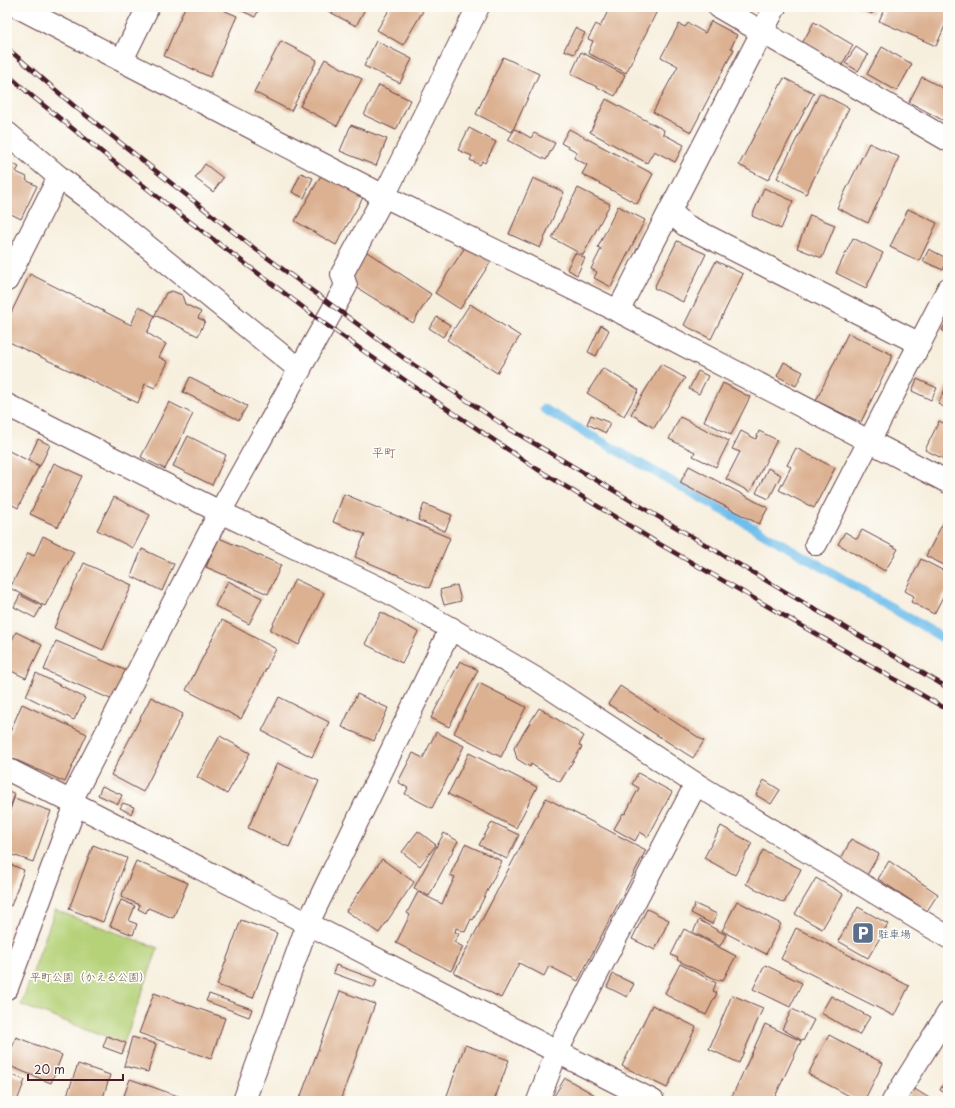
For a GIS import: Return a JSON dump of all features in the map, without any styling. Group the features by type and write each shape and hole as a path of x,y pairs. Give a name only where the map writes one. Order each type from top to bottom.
{"street":[{"path":"18,7 384,196 618,311 868,442 948,482"},
{"path":"122,60 148,7"},
{"path":"7,988 74,803 220,512 346,286 342,274 384,196 478,7"},
{"path":"719,7 948,140"},
{"path":"618,311 775,7"},
{"path":"7,133 59,178 94,203 300,370"},
{"path":"7,280 59,178"},
{"path":"670,211 685,225 920,344"},
{"path":"816,544 948,289"},
{"path":"7,405 220,512 388,592 540,681 696,784 948,937"},
{"path":"244,1101 308,923 451,628"},
{"path":"7,769 653,1101"},
{"path":"538,1101 557,1051 696,784"},
{"path":"893,1101 948,1013"}],"green space":[{"name":"平町公園（かえる公園）","path":"55,910 158,948 124,1043 21,1005"}],"building":[{"path":"185,7 216,7 237,16 210,77 164,56"},
{"path":"234,7 260,7 255,17"},
{"path":"327,7 366,7 356,26 326,10"},
{"path":"391,7 416,7 423,11 403,45 377,30"},
{"path":"610,7 628,7 635,11 637,7 659,7 626,73 588,53 593,41 588,39 596,24 600,27"},
{"path":"856,7 875,7 872,14"},
{"path":"885,7 948,7 948,19 936,46 879,21"},
{"path":"711,21 737,35 731,48 734,49 691,132 653,112 678,66 661,57 679,24 685,27 688,23 705,33"},
{"path":"814,22 853,45 839,70 800,47"},
{"path":"575,28 585,33 574,54 564,50"},
{"path":"281,41 317,60 291,111 254,92"},
{"path":"376,41 412,59 400,83 364,66"},
{"path":"856,47 868,55 858,71 845,63"},
{"path":"882,47 912,64 897,91 867,74"},
{"path":"581,52 625,75 615,96 571,74"},
{"path":"503,57 539,74 512,132 476,114"},
{"path":"325,59 362,79 337,126 300,106"},
{"path":"922,77 948,91 948,123 909,102"},
{"path":"784,78 814,93 768,180 739,165"},
{"path":"379,85 410,100 396,130 364,115"},
{"path":"820,93 849,108 806,194 777,178"},
{"path":"606,99 664,130 663,134 684,145 675,162 654,151 647,163 590,132"},
{"path":"351,125 387,139 376,166 340,151"},
{"path":"469,128 496,142 485,163 482,161 480,165 470,160 472,156 458,150"},
{"path":"515,129 531,138 534,133 555,143 546,160 508,140"},
{"path":"569,129 653,174 637,204 582,174 587,165 574,158 577,152 561,143"},
{"path":"869,143 899,157 868,223 837,208"},
{"path":"9,162 19,167 16,172 27,177 26,180 37,186 21,219 7,212 7,166"},
{"path":"205,164 223,178 213,192 195,178"},
{"path":"323,172 364,196 336,245 295,221"},
{"path":"301,173 313,178 304,198 292,192"},
{"path":"533,178 564,192 540,248 509,234"},
{"path":"578,188 610,204 583,255 552,238"},
{"path":"764,188 793,201 781,229 752,216"},
{"path":"618,206 645,220 611,287 594,278 597,272 591,269 601,249 598,247"},
{"path":"908,209 937,223 919,261 890,247"},
{"path":"810,215 835,225 822,258 797,248"},
{"path":"853,238 883,253 866,288 836,273"},
{"path":"469,241 494,257 460,309 435,293"},
{"path":"677,241 706,254 683,302 654,288"},
{"path":"929,249 948,259 943,270 923,261"},
{"path":"367,252 431,294 413,323 348,282"},
{"path":"575,253 585,258 577,275 567,269"},
{"path":"716,261 743,274 711,339 684,325"},
{"path":"30,274 131,325 139,306 155,316 147,333 166,344 159,357 168,362 155,388 145,384 138,403 7,341 7,321"},
{"path":"172,291 182,295 185,304 201,312 198,318 205,321 198,336 155,315 166,293"},
{"path":"470,304 520,336 497,373 447,340"},
{"path":"437,317 450,325 443,337 429,328"},
{"path":"948,319 948,333 942,330"},
{"path":"601,325 609,330 596,356 588,352"},
{"path":"848,333 893,355 861,422 816,401"},
{"path":"784,362 803,372 796,386 777,376"},
{"path":"661,364 685,378 654,428 631,414"},
{"path":"603,368 639,390 624,416 587,393"},
{"path":"698,371 708,376 699,394 689,389"},
{"path":"190,377 247,406 239,420 183,392"},
{"path":"917,379 937,388 931,400 912,391"},
{"path":"723,383 750,397 731,435 704,421"},
{"path":"948,383 948,409 938,404"},
{"path":"169,402 193,414 165,469 141,457"},
{"path":"591,415 610,423 606,433 587,424"},
{"path":"680,417 729,441 716,467 693,456 695,452 669,439"},
{"path":"939,421 948,425 948,461 925,450"},
{"path":"741,431 756,439 759,431 777,440 750,492 726,479 740,452 732,449"},
{"path":"188,436 226,455 212,485 173,466"},
{"path":"38,439 50,445 40,466 28,460"},
{"path":"796,448 835,468 814,508 779,490 791,467 787,465"},
{"path":"9,451 39,466 18,508 7,502 7,455"},
{"path":"54,463 82,476 58,527 30,514"},
{"path":"689,466 768,508 759,524 680,483"},
{"path":"768,468 781,475 769,499 756,493"},
{"path":"344,494 450,538 429,588 355,557 365,534 333,522"},
{"path":"114,497 150,515 133,548 97,530"},
{"path":"424,504 452,515 445,531 418,520"},
{"path":"948,513 948,567 926,556"},
{"path":"862,530 898,549 885,571 838,544 845,532 857,539"},
{"path":"43,536 74,552 45,606 10,588 28,553 34,556"},
{"path":"219,538 281,565 268,594 206,567"},
{"path":"142,549 174,564 162,591 131,576"},
{"path":"921,559 948,573 948,587 934,614 911,602 914,596 905,591"},
{"path":"84,563 132,585 103,650 54,628"},
{"path":"295,579 324,593 299,645 270,630"},
{"path":"228,581 262,598 249,624 215,606"},
{"path":"457,585 461,601 444,605 440,590"},
{"path":"20,595 42,606 35,618 14,607"},
{"path":"381,612 418,632 402,663 365,644"},
{"path":"222,620 276,649 241,719 186,690"},
{"path":"16,632 42,645 26,678 7,669 7,650"},
{"path":"56,641 127,671 115,701 44,670"},
{"path":"460,661 478,670 449,727 431,718"},
{"path":"36,673 85,698 74,720 26,696"},
{"path":"479,683 526,707 501,757 454,733"},
{"path":"620,686 704,741 693,758 608,704"},
{"path":"357,694 388,708 374,741 342,727"},
{"path":"151,697 183,714 143,792 111,775"},
{"path":"279,697 329,722 312,757 262,731"},
{"path":"22,704 87,734 65,782 7,756 7,739"},
{"path":"539,708 584,736 579,745 582,747 560,782 531,764 530,767 517,759 514,748"},
{"path":"436,732 464,746 432,808 405,794 408,788 398,782 413,753 423,758"},
{"path":"220,736 250,753 227,794 197,777"},
{"path":"469,753 537,787 516,828 448,794"},
{"path":"277,763 319,781 289,847 248,828"},
{"path":"638,773 672,792 648,837 640,832 635,841 614,829 623,813 625,814 639,788 632,784"},
{"path":"764,780 780,790 771,804 756,795"},
{"path":"102,786 122,795 118,804 98,795"},
{"path":"7,790 15,794 7,816"},
{"path":"14,798 51,811 33,862 7,853 7,819"},
{"path":"546,798 646,850 578,981 549,966 544,976 519,963 501,998 454,973"},
{"path":"123,803 134,807 131,814 120,808"},
{"path":"492,822 519,835 507,859 479,845"},
{"path":"721,826 752,843 735,875 704,858"},
{"path":"418,831 436,845 420,866 402,852"},
{"path":"444,833 458,841 429,896 414,888"},
{"path":"851,839 879,854 867,875 840,861"},
{"path":"465,844 502,861 473,920 471,919 465,932 456,928 455,932 459,934 454,942 463,947 451,971 396,943 410,915 407,913 418,892 442,904 455,877 450,875"},
{"path":"93,845 127,858 103,922 69,909"},
{"path":"763,850 801,869 784,903 746,884"},
{"path":"382,859 414,882 379,933 346,911"},
{"path":"136,861 188,883 173,918 148,908 146,913 138,909 140,905 121,897"},
{"path":"889,861 938,894 927,911 878,879"},
{"path":"7,863 24,870 11,906 7,904"},
{"path":"816,878 843,894 822,929 795,914"},
{"path":"121,900 135,906 129,921 137,924 133,935 110,926"},
{"path":"737,901 781,924 766,954 722,931"},
{"path":"695,904 717,914 712,924 691,913"},
{"name":"駐車場","path":"858,907 888,924 868,958 838,941"},
{"path":"647,909 669,920 655,950 632,939"},
{"path":"241,920 277,933 253,998 217,985"},
{"path":"699,920 726,935 720,946 693,932"},
{"path":"796,928 909,986 894,1016 781,959"},
{"path":"684,929 736,956 723,980 720,979 719,981 677,960 678,958 671,955"},
{"path":"680,964 716,983 713,991 717,993 706,1015 668,996 665,993"},
{"path":"336,965 377,980 374,988 333,973"},
{"path":"765,965 802,983 790,1007 753,989"},
{"path":"613,974 634,984 627,997 607,987"},
{"path":"340,991 375,1004 340,1101 299,1101"},
{"path":"154,993 225,1018 211,1059 139,1033"},
{"path":"209,994 252,1009 249,1017 206,1001"},
{"path":"732,995 763,1008 739,1063 709,1049"},
{"path":"831,996 870,1017 859,1035 821,1013"},
{"path":"652,1005 696,1027 667,1088 622,1066"},
{"path":"792,1009 814,1020 803,1041 782,1029"},
{"path":"765,1024 801,1041 773,1101 730,1101"},
{"path":"829,1035 883,1063 864,1101 859,1101 808,1074"},
{"path":"107,1036 126,1043 122,1054 103,1047"},
{"path":"16,1037 62,1055 51,1083 7,1065"},
{"path":"132,1037 156,1044 148,1072 124,1066"},
{"path":"465,1045 509,1060 494,1101 445,1101"},
{"path":"78,1064 110,1075 102,1101 65,1101"},
{"path":"7,1073 25,1080 17,1101 7,1099"},
{"path":"948,1075 948,1095 940,1090"},
{"path":"565,1078 595,1095 592,1101 551,1101"},
{"path":"130,1079 192,1101 122,1101"},
{"path":"913,1088 934,1101 910,1101 906,1098"}],"waterway":[{"path":"544,409 814,562 948,641"}],"railway":[{"path":"7,48 73,105 254,248 405,359 508,428 948,688"},
{"path":"7,74 32,96 164,202 325,324 412,385 537,469 656,542 948,710"}],"place":[{"name":"駐車場","path":"863,933"}],"district":[{"name":"平町","path":"384,452"}]}
